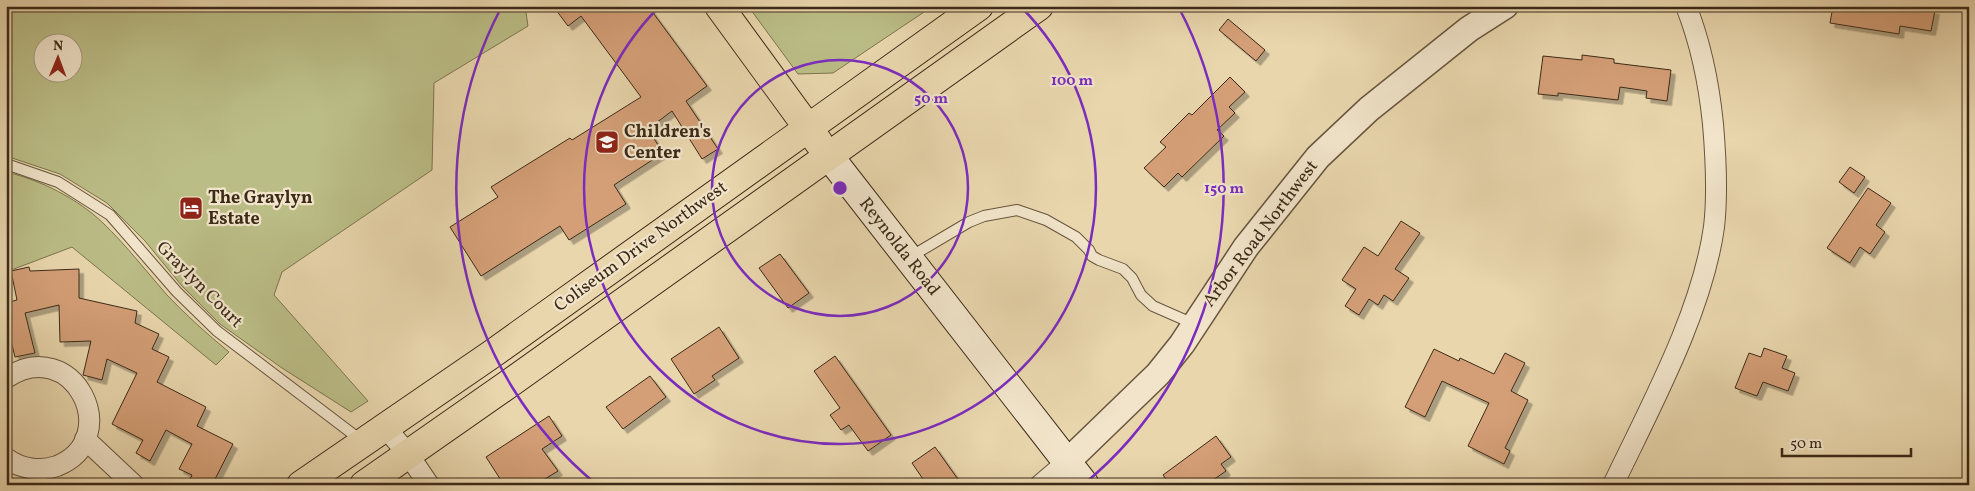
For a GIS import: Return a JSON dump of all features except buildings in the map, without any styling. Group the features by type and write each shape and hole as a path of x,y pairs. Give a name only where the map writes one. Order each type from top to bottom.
{"main road":[{"name":"Reynolda Road","path":"719,6 829,156 1085,485"},
{"name":"Coliseum Drive Northwest","path":"302,485 492,354 979,6"},
{"name":"Coliseum Drive Northwest","path":"364,485 1039,6"}],"street":[{"name":"Arbor Road Northwest","path":"1040,485 1068,462 1158,374 1195,324 1246,247 1318,156 1385,96 1469,29 1505,6"},
{"path":"1613,485 1676,350 1697,296 1708,259 1714,228 1716,158 1711,103 1704,65 1694,27 1686,6"},
{"path":"6,378 25,369 36,367 53,370 69,377 77,385 88,405 89,422 85,439 79,449 67,460 51,468 40,477 27,468 6,458"},
{"path":"374,435 408,454 429,485"},
{"path":"85,439 134,485"}],"lane":[{"name":"Graylyn Court","path":"6,164 58,182 110,215 177,292 217,331 374,435"},
{"path":"908,258 969,222 984,216 1017,210 1046,220 1076,237 1089,250 1092,256 1123,269 1132,278 1141,294 1153,306 1195,324"}],"green space":[{"name":"The Graylyn Estate","path":"6,6 525,6 528,26 434,83 432,170 282,272 274,295 368,401 351,412 282,368 220,324 182,286 145,241 107,203 60,174 6,156"},
{"path":"748,6 933,6 833,73 798,74"},
{"path":"6,172 45,185 71,198 93,214 120,240 167,295 229,352 216,365 72,247 6,272"}],"place":[{"name":"Children's Center","path":"607,142"},
{"name":"The Graylyn Estate","path":"191,208"}]}
